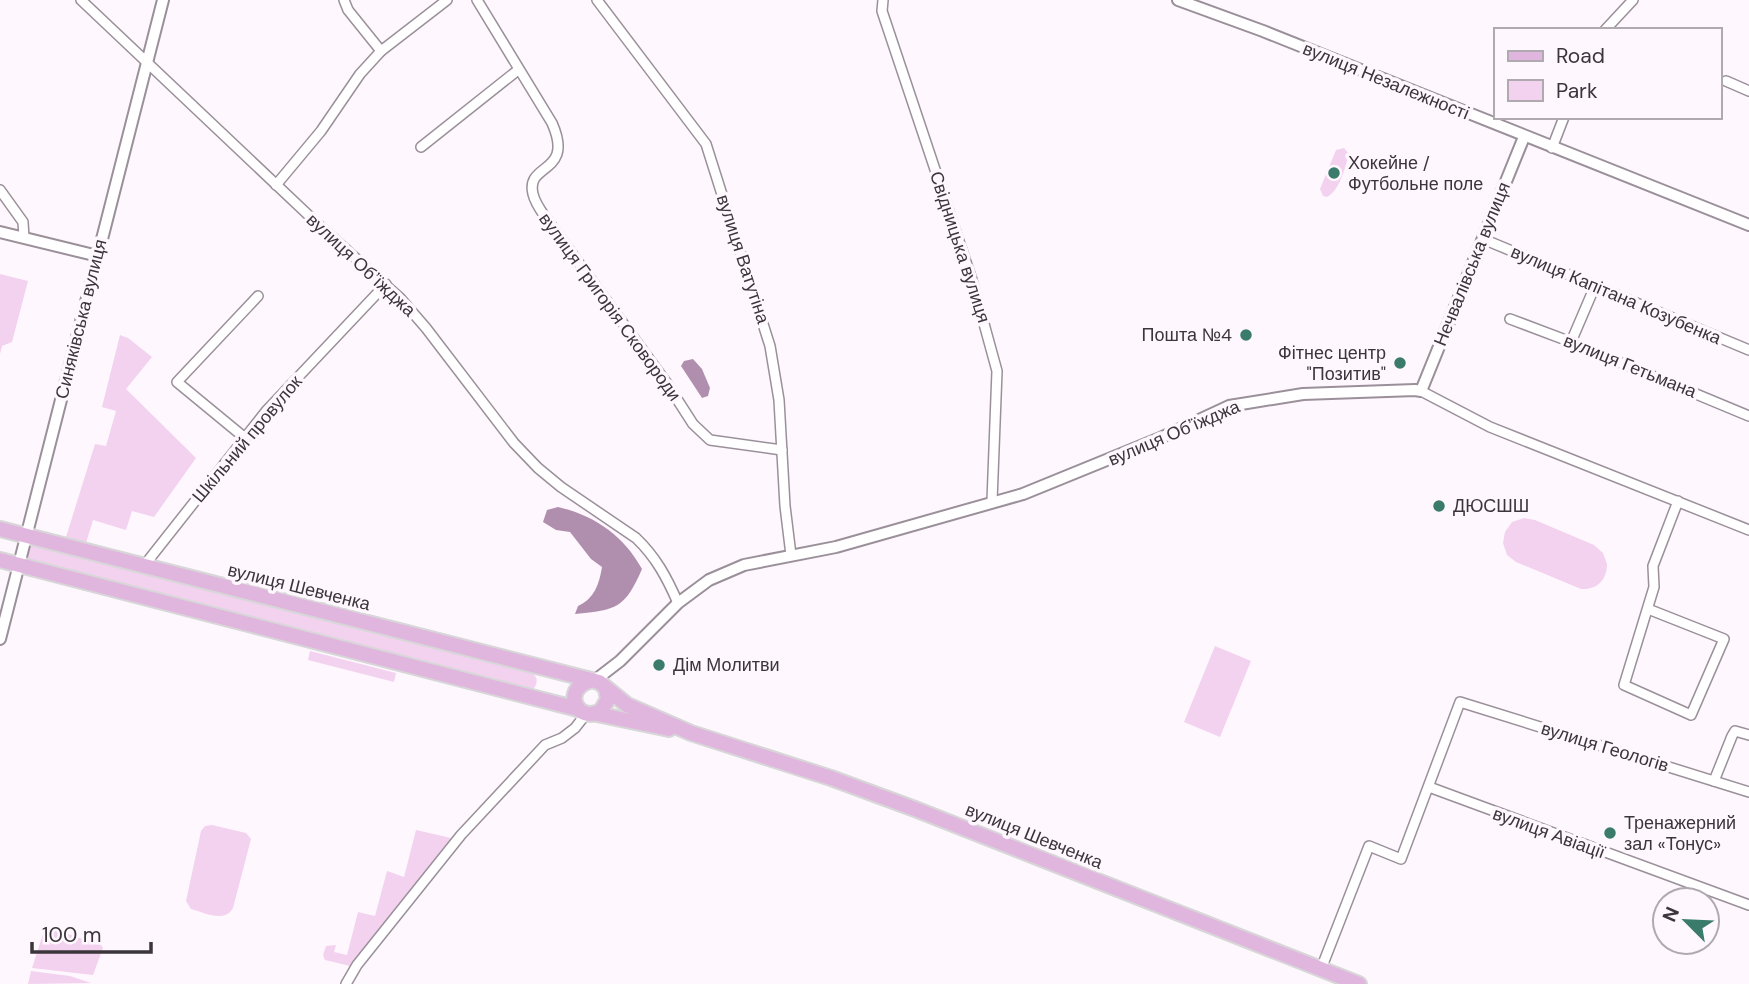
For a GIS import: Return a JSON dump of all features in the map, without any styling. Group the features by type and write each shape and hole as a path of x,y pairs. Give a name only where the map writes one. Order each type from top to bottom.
{"main road":[{"name":"вулиця Шевченка","path":"0,529 598,685 628,705 691,733"},
{"name":"вулиця Шевченка","path":"0,560 585,711 691,733 831,778 915,809 1359,984"},
{"path":"581,684 598,685 607,703 585,711 574,700 575,692 581,684"}],"street":[{"name":"вулиця Обʼїжджа","path":"81,0 276,185 386,284 426,328 488,411 528,458 561,487 645,546 662,569 678,603"},
{"name":"Синяківська вулиця","path":"0,639 163,0"},
{"path":"344,0 348,10 381,51"},
{"path":"276,185 321,131 360,74 381,51 447,0"},
{"name":"вулиця Григорія Сковороди","path":"477,0 560,140 555,160 537,175 532,186 535,202 553,229 666,382 693,424 709,440 782,450"},
{"name":"вулиця Ватутіна","path":"597,0 706,144 771,346 779,400 791,555"},
{"name":"Свідницька вулиця","path":"883,0 882,11 972,279 998,371 992,501"},
{"name":"вулиця Незалежності","path":"1178,0 1263,31 1749,225"},
{"path":"1607,28 1633,0"},
{"path":"421,147 518,70"},
{"path":"1726,81 1749,91"},
{"path":"1552,148 1563,119"},
{"name":"Нечвалівська вулиця","path":"1421,391 1524,137"},
{"path":"0,190 23,222 24,238"},
{"path":"0,232 97,256"},
{"name":"вулиця Капітана Козубенка","path":"1483,239 1749,350"},
{"name":"Шкільний провулок","path":"142,567 267,410 386,284"},
{"path":"1571,342 1595,286"},
{"path":"245,438 177,383 258,296"},
{"name":"вулиця Гетьмана","path":"1510,319 1749,416"},
{"name":"вулиця Обʼїжджа","path":"598,685 678,603 709,580 729,571 836,547 1023,494 1229,406 1256,400 1328,393 1421,391 1490,427 1749,530"},
{"path":"1648,609 1724,639 1691,715 1624,685 1654,587 1653,566 1678,501"},
{"name":"вулиця Геологів","path":"1429,787 1460,702 1749,792"},
{"path":"346,984 357,965 461,835 545,745 562,738 570,731 573,719 585,711"},
{"path":"1714,781 1735,731 1749,735"},
{"path":"1321,969 1369,846 1401,859 1429,787"},
{"name":"вулиця Авіації","path":"1429,787 1749,905"}],"green space":[{"name":"Хокейне / Футбольне поле","path":"1344,148 1349,154 1341,178 1332,194 1323,196 1320,189 1336,150"},
{"path":"0,274 28,281 12,342 2,346 0,354"},
{"path":"120,335 152,357 126,389 196,458 154,517 132,511 126,530 93,520 86,543 66,537 95,444 106,446 116,411 102,407"},
{"path":"1524,518 1594,545 1603,553 1607,564 1600,583 1592,588 1581,589 1516,562 1507,555 1503,543 1505,532 1512,522"},
{"path":"30,540 532,673 537,679 536,684 531,691 25,560"},
{"path":"1215,646 1251,661 1220,737 1184,722"},
{"path":"310,651 396,673 394,682 308,660"},
{"path":"212,825 246,833 251,839 233,908 229,913 220,916 191,909 186,901 201,831 205,826"},
{"path":"416,830 451,838 350,966 325,960 323,955 326,946 336,945 334,952 347,955 358,912 375,916 387,871 404,877"},
{"path":"48,930 101,945 103,948 93,975 32,968 43,934"},
{"path":"31,971 70,976 91,983 28,984"}],"shaded area":[{"path":"693,359 702,369 710,388 708,396 702,398 681,366 684,361"},
{"path":"558,507 596,521 617,537 635,557 642,569 630,592 618,605 601,611 575,614 578,606 595,590 602,567 591,559 570,532 556,530 543,522 547,510"}],"place":[{"name":"Хокейне / Футбольне поле","path":"1334,173"},
{"name":"Пошта №4","path":"1246,335"},
{"name":"Фітнес центр \"Позитив\"","path":"1400,363"},
{"name":"ДЮСШШ","path":"1439,506"},
{"name":"Дім Молитви","path":"659,665"},
{"name":"Тренажерний зал «Тонус»","path":"1610,833"}]}
